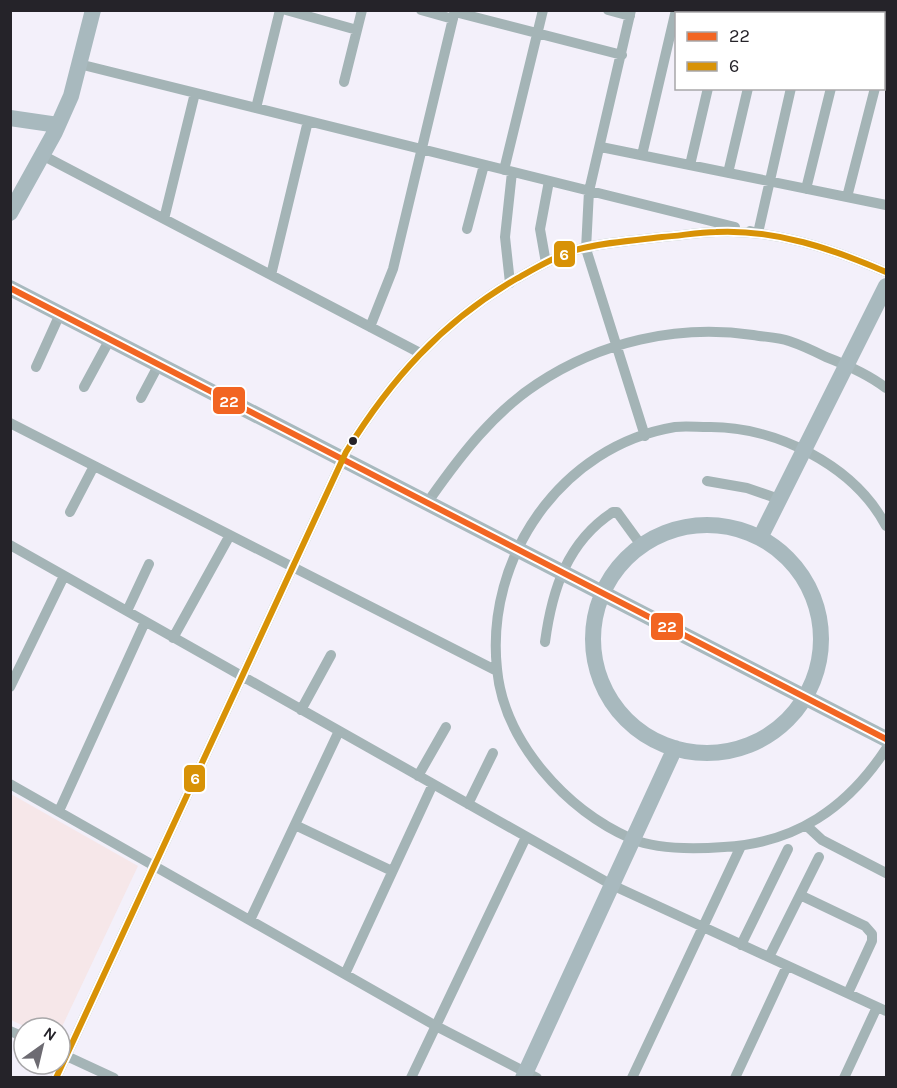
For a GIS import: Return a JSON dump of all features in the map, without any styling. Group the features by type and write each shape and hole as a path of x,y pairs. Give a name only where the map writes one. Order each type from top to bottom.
{"main road":[{"path":"10,213 58,125 71,96 93,10"},
{"path":"10,118 58,125"},
{"path":"10,280 808,694 886,730"},
{"path":"760,538 886,286"},
{"path":"10,288 159,364 432,496 518,545"},
{"path":"712,524 734,528 760,538 788,559 803,576 813,595 821,635 820,660 808,694 788,720 772,733 752,744 730,751 702,753 675,748 641,732 622,716 600,679 593,654 592,630 603,588 616,568 641,545 667,531 684,526 712,524"},
{"path":"808,694 886,739"},
{"path":"528,1076 675,748"}],"street":[{"path":"256,108 280,10"},
{"path":"286,10 357,30"},
{"path":"344,82 362,10"},
{"path":"421,10 455,14 622,55"},
{"path":"510,283 505,231 508,171 543,10"},
{"path":"608,10 631,13 602,147 589,191 586,249 645,436"},
{"path":"370,327 393,269 455,14"},
{"path":"642,155 675,14"},
{"path":"79,64 758,233 812,244 886,272"},
{"path":"690,165 708,90"},
{"path":"728,173 748,90"},
{"path":"758,233 791,90"},
{"path":"806,189 831,90"},
{"path":"847,197 874,90"},
{"path":"164,219 195,93"},
{"path":"272,275 308,121"},
{"path":"602,147 886,205"},
{"path":"42,155 420,353"},
{"path":"467,229 484,165"},
{"path":"546,263 540,229 549,181"},
{"path":"72,1035 154,866 345,455 393,383 452,323 510,283 546,263 586,249 716,231 758,233"},
{"path":"36,367 60,314"},
{"path":"432,496 460,456 498,416 535,385 581,358 617,346 682,333 730,332 787,340 847,365 886,388"},
{"path":"84,387 110,339"},
{"path":"141,398 159,364"},
{"path":"10,423 497,671"},
{"path":"886,526 877,508 844,477 804,449 770,435 736,426 676,427 631,440 606,453 573,475 545,502 518,545 503,585 495,626 497,671 507,710 523,743 544,774 593,817 633,839 670,846 705,849 741,846 808,827 846,799 871,772 886,749"},
{"path":"70,512 94,466"},
{"path":"707,481 747,488 779,500"},
{"path":"545,642 552,597 563,568 596,525 613,512 620,515 641,545"},
{"path":"173,638 230,535"},
{"path":"10,545 612,885 882,1009 844,1077"},
{"path":"127,611 149,564"},
{"path":"10,687 64,576"},
{"path":"59,811 145,622"},
{"path":"301,710 331,655"},
{"path":"418,776 446,727"},
{"path":"250,920 339,731"},
{"path":"468,804 493,753"},
{"path":"10,784 528,1076"},
{"path":"345,974 433,784"},
{"path":"295,825 392,871"},
{"path":"808,827 822,840 886,873"},
{"path":"411,1077 526,837"},
{"path":"632,1077 741,846"},
{"path":"741,945 788,849"},
{"path":"769,957 819,857"},
{"path":"800,895 865,926 872,934 872,941 848,993"},
{"path":"735,1077 787,966"},
{"path":"72,1058 114,1077"}],"shaded area":[{"path":"11,794 138,866 67,1016 12,1016 11,1020"}],"transit line":[{"name":"6","path":"56,1078 346,452 381,400 441,334 489,296 536,268 572,251 606,244 709,232 760,234 824,248 886,272"},
{"name":"22","path":"10,288 886,739"}]}
